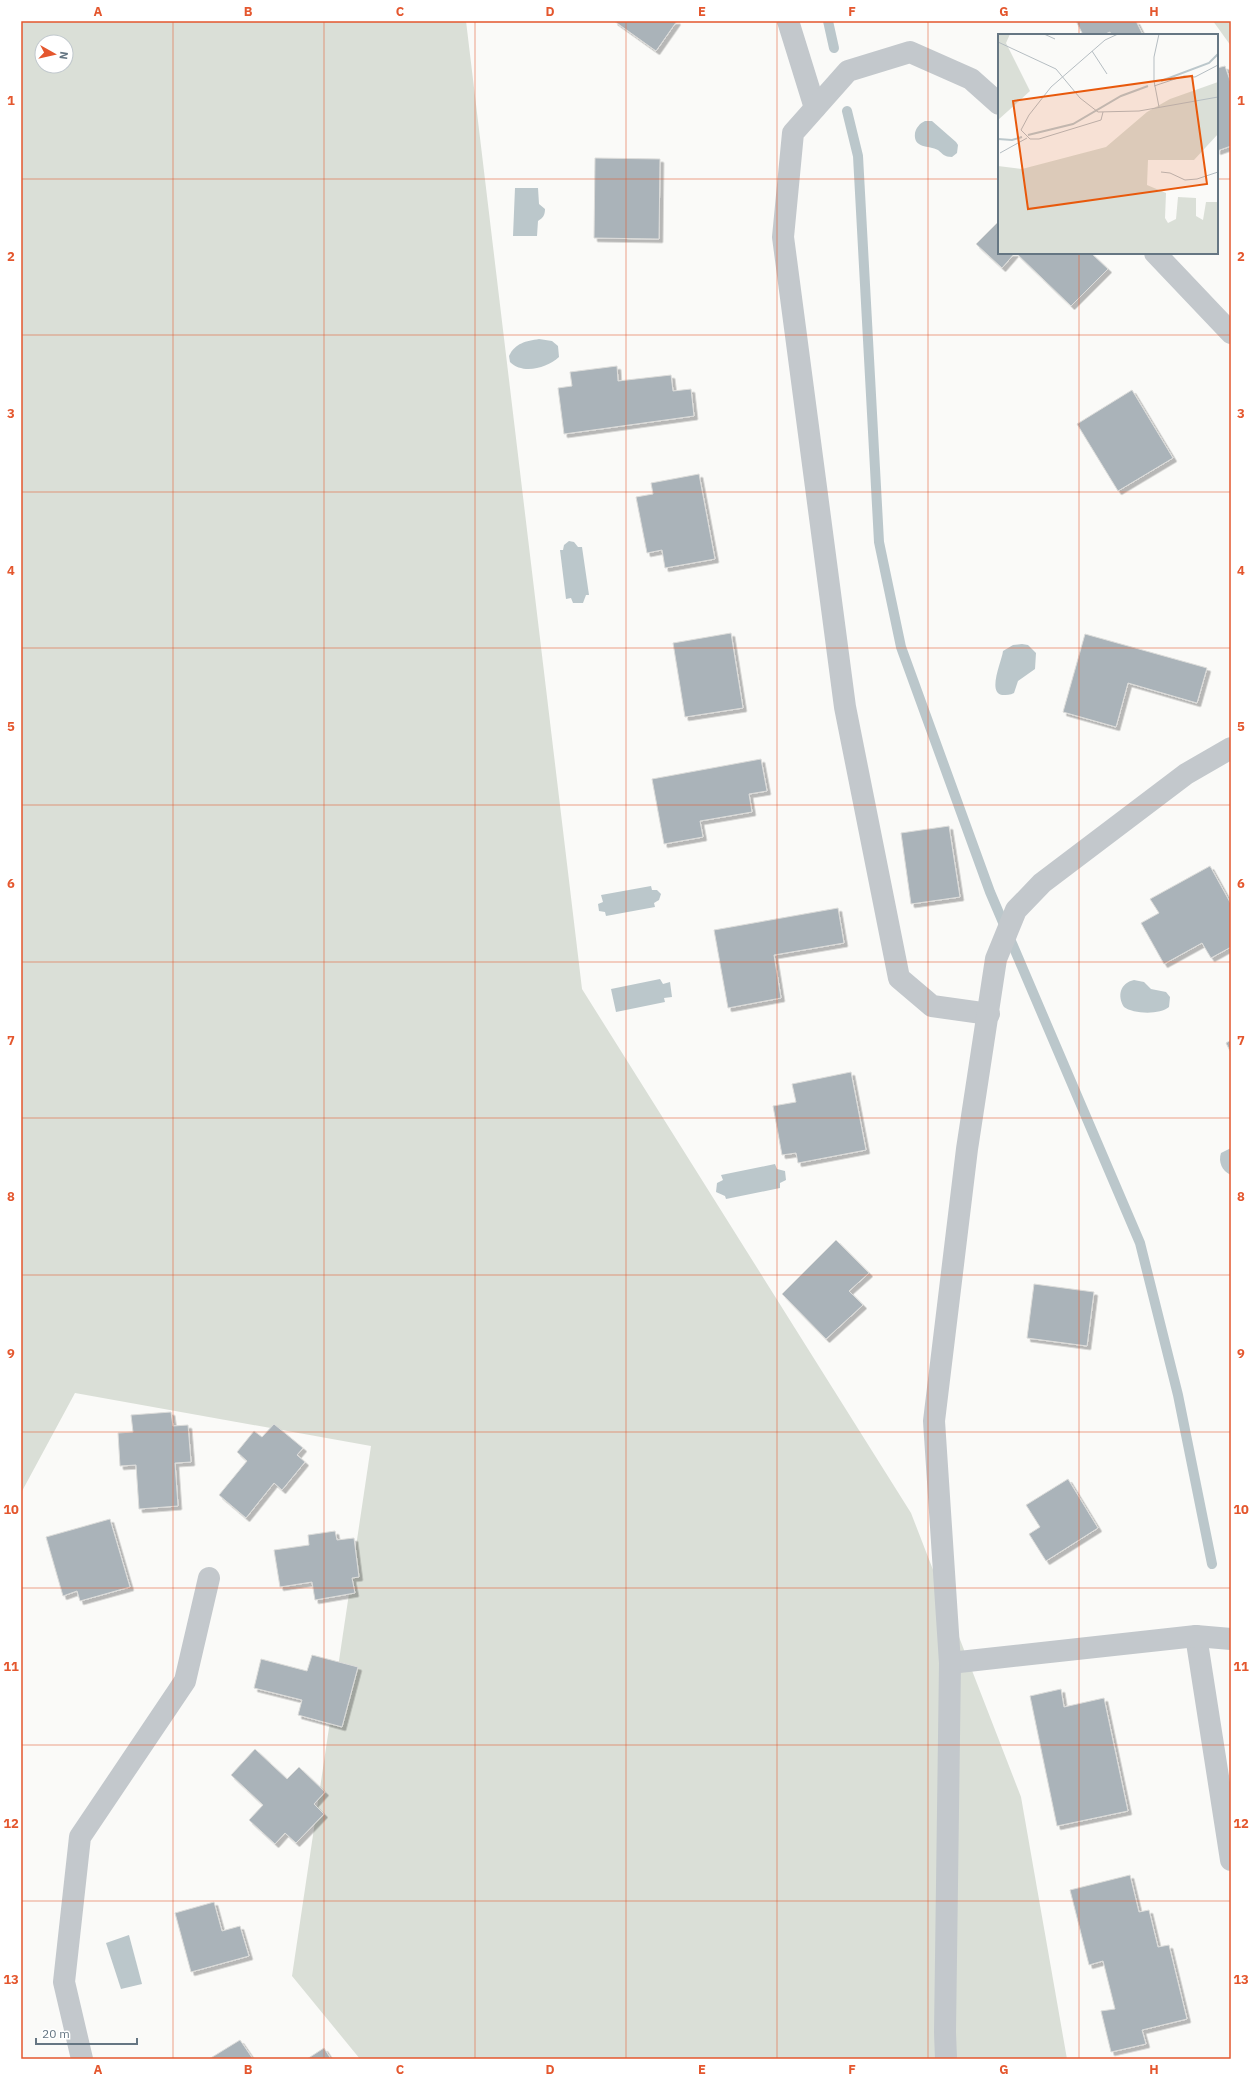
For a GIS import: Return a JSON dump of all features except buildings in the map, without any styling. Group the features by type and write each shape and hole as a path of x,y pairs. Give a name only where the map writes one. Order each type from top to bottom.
{"street":[{"path":"788,21 815,108"},
{"path":"989,1014 932,1006 899,978 845,708 783,237 793,133 848,72 910,52 971,79 998,103"},
{"path":"1156,254 1231,333"},
{"path":"946,2059 944,2032 950,1663 934,1421 967,1149 989,1014 996,959 1016,910 1042,883 1186,774 1231,748"},
{"path":"82,2059 64,1982 80,1837 185,1681 209,1578"},
{"path":"950,1663 1196,1636 1231,1639"},
{"path":"1196,1636 1231,1860"}],"shaded area":[{"path":"21,21 466,21 582,989 911,1513 1021,1797 1067,2059 360,2059 292,1976 371,1446 75,1393 21,1493"},
{"path":"1213,21 1231,21 1231,46"},
{"path":"925,121 932,121 956,142 958,145 957,153 952,157 947,156 934,148 922,146 916,142 915,133 917,128"},
{"path":"515,188 538,188 539,204 545,209 545,213 538,221 537,236 513,236"},
{"path":"539,339 552,341 558,346 559,357 542,367 528,369 515,366 510,362 509,356 514,348 521,343"},
{"path":"569,541 574,542 578,547 582,547 589,595 586,595 583,603 573,603 571,598 566,599 560,550 563,550 564,545"},
{"path":"1013,645 1028,645 1036,653 1035,669 1018,681 1014,693 1002,695 998,693 995,682 1003,651"},
{"path":"651,886 652,890 657,890 661,894 659,900 654,903 655,907 606,916 605,912 599,911 598,904 603,902 601,895"},
{"path":"660,979 663,984 670,982 672,997 664,998 665,1002 616,1012 611,989"},
{"path":"1134,980 1144,982 1151,989 1166,992 1170,997 1169,1007 1165,1010 1146,1013 1134,1011 1124,1007 1120,994 1121,990 1126,984"},
{"path":"1231,1148 1231,1175 1223,1169 1220,1163 1220,1156 1221,1153"},
{"path":"775,1164 777,1169 785,1171 786,1180 780,1183 780,1188 726,1199 725,1196 716,1192 717,1183 723,1180 721,1175"},
{"path":"129,1935 142,1984 121,1989 106,1943"}],"waterway":[{"path":"828,21 834,48"},
{"path":"847,111 858,156 879,542 901,647 990,892 1140,1243 1178,1395 1212,1564"}]}
